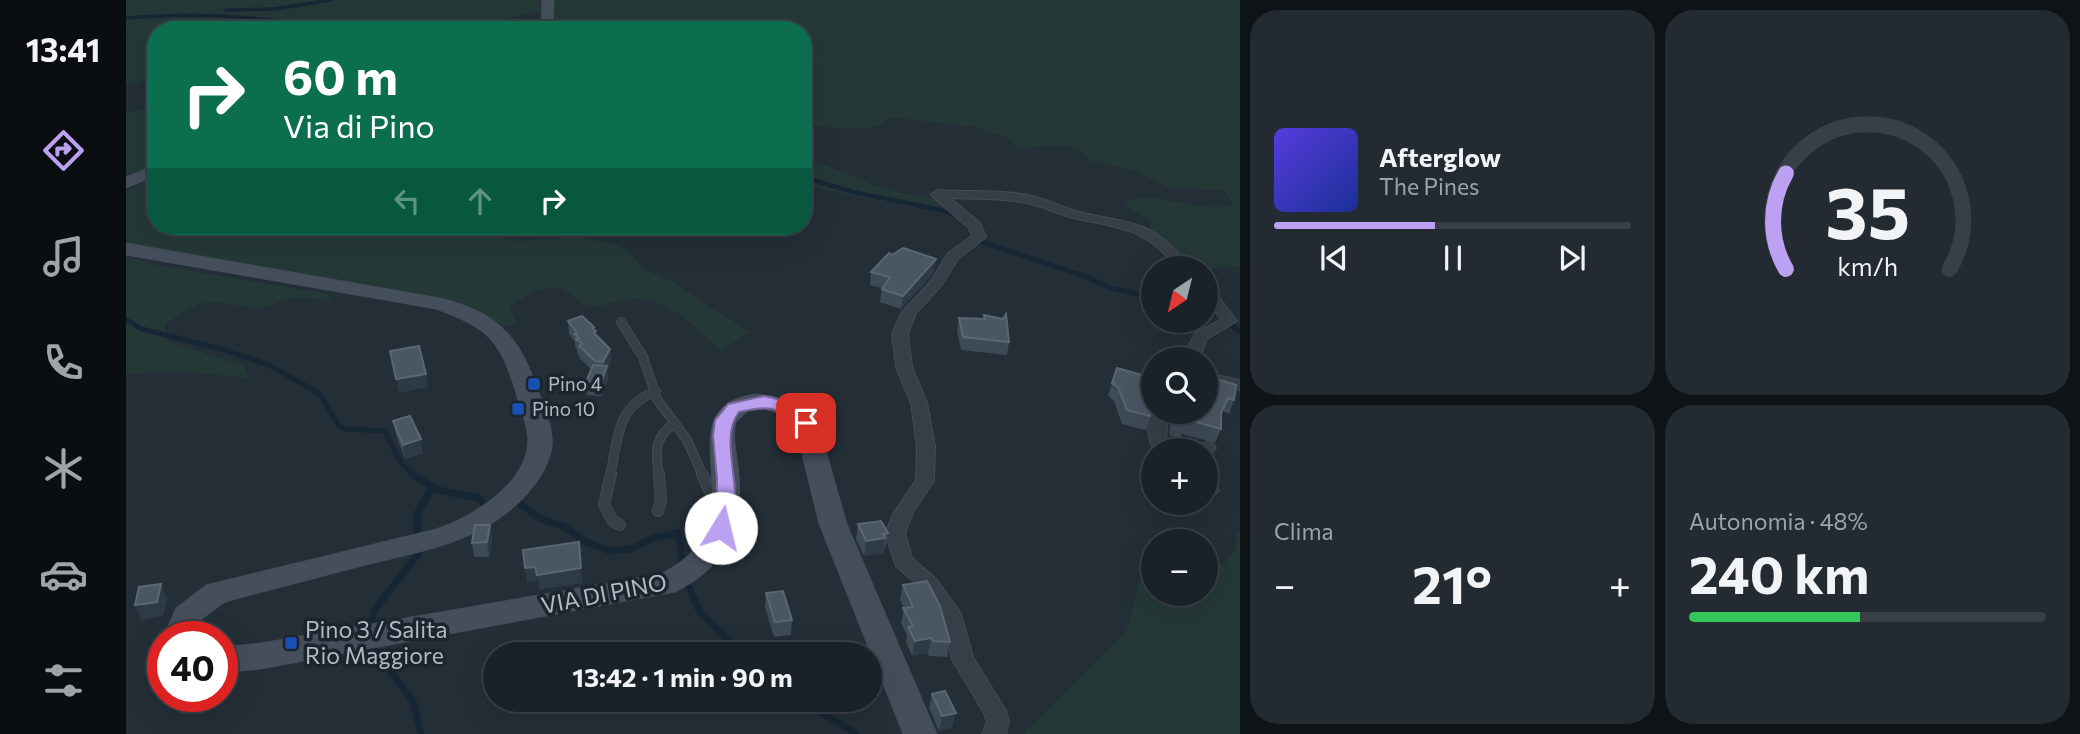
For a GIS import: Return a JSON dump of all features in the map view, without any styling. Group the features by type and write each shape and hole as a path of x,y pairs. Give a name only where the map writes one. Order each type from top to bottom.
{"street":[{"path":"547,21 548,0"},
{"path":"126,183 147,174"},
{"path":"994,734 998,722 995,711 962,659 951,614 930,585 903,561 895,533 904,511 925,481 926,446 919,403 904,367 900,334 909,312 936,283 953,256 979,237 975,226 937,194 1023,198 1077,215 1122,223 1140,230 1168,247 1174,256"},
{"path":"126,249 440,304 470,314 508,341 538,427 540,446 529,471 506,502 467,527 427,540 216,593 189,611 182,621"},
{"path":"1220,305 1235,311 1240,318"},
{"path":"1196,347 1200,336 1230,321 1220,305"},
{"path":"1218,380 1240,385"},
{"name":"VIA DI PINO","path":"238,658 665,584 684,577 716,544 726,513 727,479 722,436 724,420 734,408 764,401 794,412 806,423 833,524 920,734"}],"lane":[{"path":"621,322 643,357 657,399 687,440 717,508 726,513"},
{"path":"620,525 613,520 604,505 624,414 637,399 656,391"},
{"path":"658,511 663,502 656,462 657,440 659,432 675,423"}],"shaded area":[{"path":"126,0 539,0 540,11 497,21 147,21 147,79 126,85"},
{"path":"552,0 1240,0 1240,267 1218,268 1218,256 1180,256 1176,250 1149,232 1151,220 1126,207 1124,203 1147,198 1204,206 1230,206 1233,203 1224,190 1171,188 1134,171 1091,161 1080,150 1067,145 1019,148 1006,137 975,127 889,117 881,126 852,129 812,123 812,21 552,21"},
{"path":"147,109 147,169 126,175 126,112"},
{"path":"812,161 902,194 931,198 942,203 937,208 853,196 812,186"},
{"path":"147,180 147,235 499,235 520,241 577,236 613,244 628,250 643,269 675,283 750,332 721,351 680,315 657,302 630,299 593,306 558,288 544,289 510,307 516,323 506,327 456,303 130,245 126,241 126,191"},
{"path":"126,256 156,265 327,294 333,301 303,297 281,301 262,309 224,303 202,303 165,324 168,341 244,366 249,378 176,371 126,374"},
{"path":"1240,531 1240,734 1023,734 1126,632 1141,578 1141,606 1218,606 1218,563 1223,564 1236,549 1237,532"}],"building":[{"path":"903,248 936,259 903,296 882,289 890,277 871,272 889,253 892,255"},
{"path":"1006,314 1009,342 963,337 959,318 985,319 984,315 1003,319"},
{"path":"582,316 610,349 603,362 595,361 579,346 582,344 576,339 579,338 574,334 577,333 568,321"},
{"path":"419,346 426,374 396,379 390,351"},
{"path":"593,365 607,366 601,383 586,382"},
{"path":"1117,368 1141,375 1141,414 1127,410 1118,387 1112,383"},
{"path":"1218,380 1236,385 1234,400 1228,398 1221,413 1221,429 1204,424 1218,424"},
{"path":"410,416 421,439 403,445 393,421"},
{"path":"881,521 888,533 883,534 885,538 866,541 858,524"},
{"path":"475,525 490,525 487,542 472,543"},
{"path":"579,542 581,568 537,575 535,567 525,568 523,550"},
{"path":"927,581 940,606 950,642 933,641 931,638 915,641 908,627 913,626 903,608 913,607 903,585"},
{"path":"161,584 157,602 135,605 139,587"},
{"path":"783,591 792,620 775,622 766,593"},
{"path":"945,691 956,713 942,716 932,694"}],"waterway":[{"path":"226,10 275,9 331,0"},
{"path":"126,18 178,15 280,21"},
{"path":"812,180 853,192 941,210 962,218 980,241 1082,275"},
{"path":"1082,275 1111,288 1141,294"},
{"path":"1218,316 1240,332"},
{"path":"126,320 142,329 221,349 269,365 320,394 339,426 346,429 385,431 400,462 412,474"},
{"path":"412,474 438,490 479,498 484,504"},
{"path":"373,629 373,612 418,554 417,514 432,488"},
{"path":"519,503 539,518 565,527 586,542 611,551 630,549 654,538 678,533 683,565"},
{"path":"686,581 700,612 731,642"},
{"path":"373,642 373,648 413,701 421,734"},
{"path":"821,712 856,734"}],"place":[{"name":"Pino 4","path":"534,384"},
{"name":"Pino 10","path":"518,409"},
{"name":"Pino 3 / Salita Rio Maggiore","path":"291,643"}],"route":[{"path":"721,528 726,513 727,479 722,436 724,420 734,408 764,401 779,404 806,423"}]}
